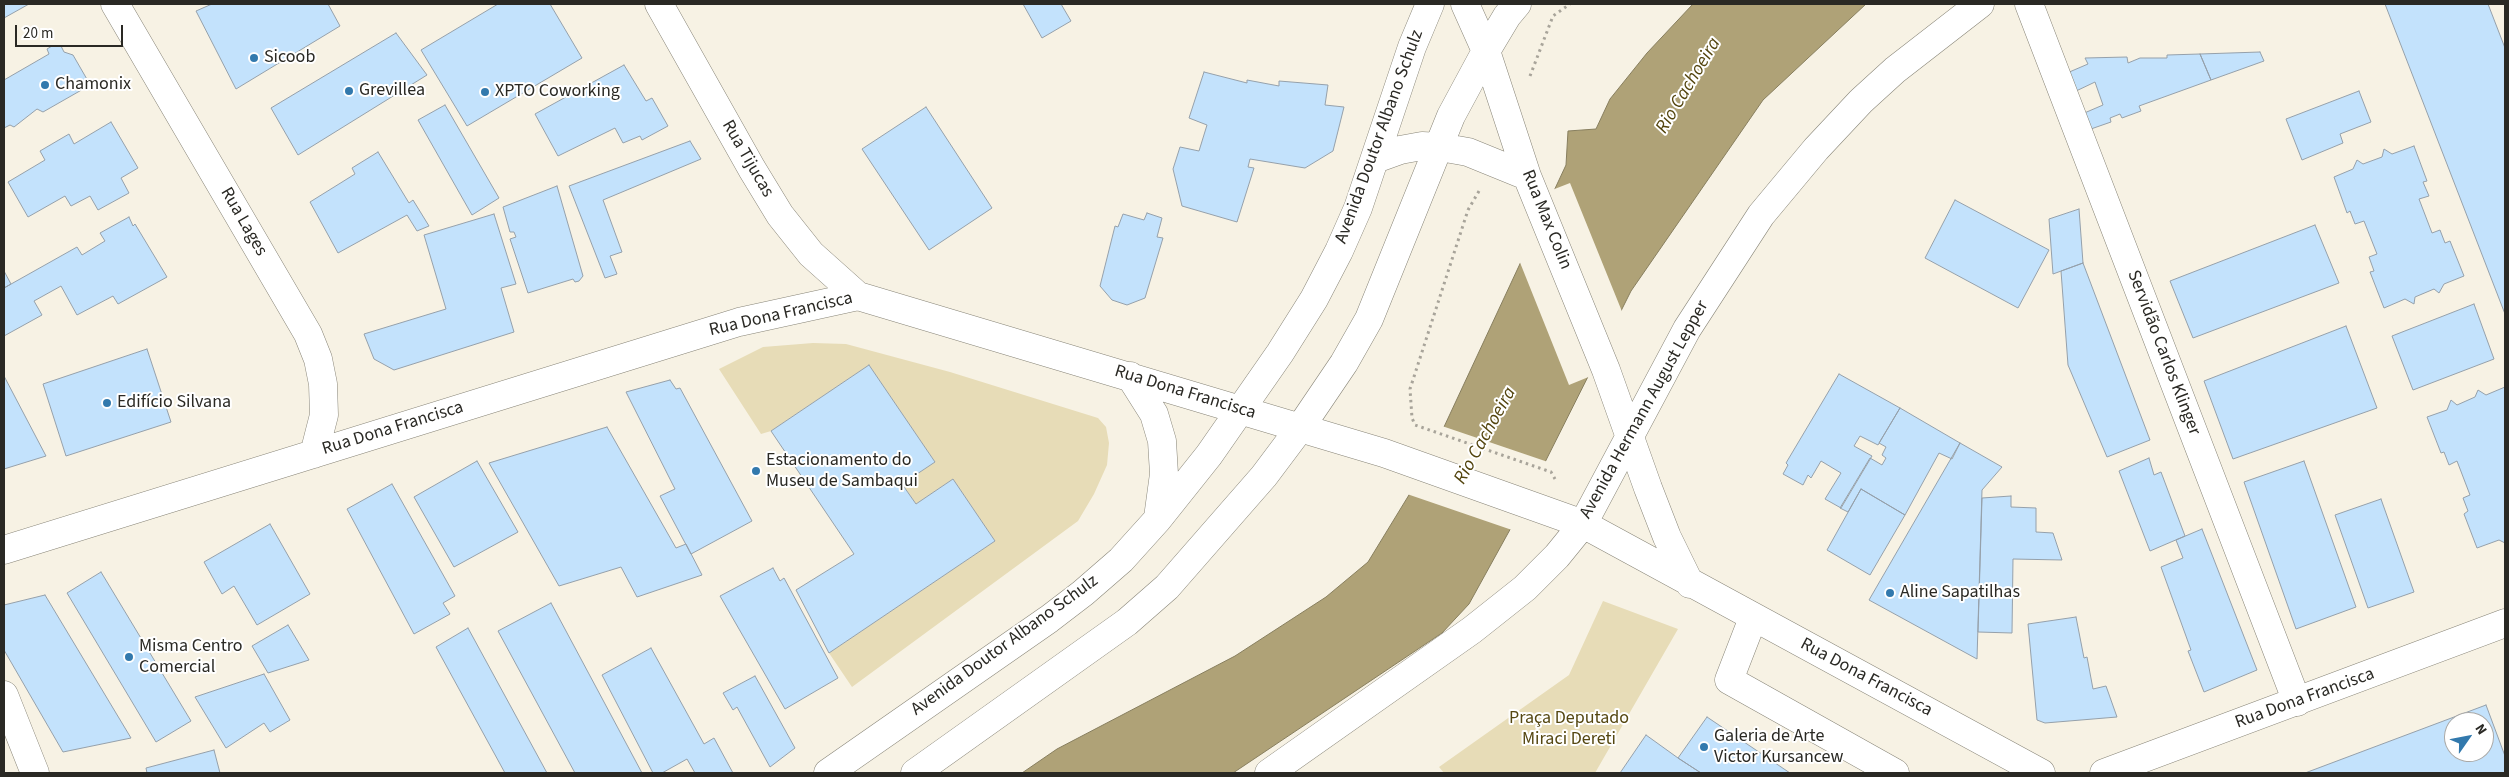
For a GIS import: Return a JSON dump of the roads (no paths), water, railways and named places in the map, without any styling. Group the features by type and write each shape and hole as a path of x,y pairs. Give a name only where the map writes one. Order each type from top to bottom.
{"main road":[{"name":"Rua Lages","path":"114,4 308,334 318,359 323,384 324,415 314,454"},
{"name":"Rua Tijucas","path":"659,4 752,170 780,215 811,254 858,296"},
{"name":"Avenida Doutor Albano Schulz","path":"828,773 1049,619 1121,560 1158,519 1242,410 1314,300 1346,234 1375,159 1412,47 1430,4"},
{"name":"Rua Max Colin","path":"1464,4 1486,51 1531,186 1606,370 1630,436"},
{"path":"915,773 1088,652 1127,622 1166,587 1244,499 1300,428 1344,363 1369,319 1451,116 1506,16 1517,4"},
{"name":"Avenida Hermann August Lepper","path":"1269,773 1472,630 1518,594 1558,556 1583,524 1687,329 1762,215 1816,149 1861,101 1894,70 1980,4"},
{"name":"Servidão Carlos Klinger","path":"2029,4 2297,702"},
{"path":"1375,159 1415,147 1440,147 1468,152 1496,162 1531,186"},
{"name":"Rua Dona Francisca","path":"4,550 739,322 858,296 1130,376 1403,460 1583,524 1690,584 2041,773"},
{"path":"1130,376 1154,414 1162,441 1164,474 1158,519"},
{"path":"1630,436 1667,537 1690,584"},
{"path":"1753,618 1729,680 1894,773"},
{"name":"Rua Dona Francisca","path":"2104,773 2505,623"},
{"path":"7,709 34,773"}],"water":[{"name":"Rio Cachoeira","path":"1693,4 1866,4 1763,100 1631,291 1523,506 1469,604 1442,633 1233,773 1022,773 1057,749 1235,656 1326,597 1368,562 1423,472 1566,165 1568,131 1596,129 1610,99 1647,53"}],"place":[{"name":"Sicoob","path":"254,58"},
{"name":"Chamonix","path":"45,85"},
{"name":"Grevillea","path":"349,91"},
{"name":"XPTO Coworking","path":"485,92"},
{"name":"Edifício Silvana","path":"107,403"},
{"name":"Estacionamento do Museu de Sambaqui","path":"756,471"},
{"name":"Aline Sapatilhas","path":"1890,593"},
{"name":"Misma Centro Comercial","path":"129,657"},
{"name":"Galeria de Arte Victor Kursancew","path":"1704,747"}],"park label":[{"name":"Praça Deputado Miraci Dereti","path":"1569,730"}]}
